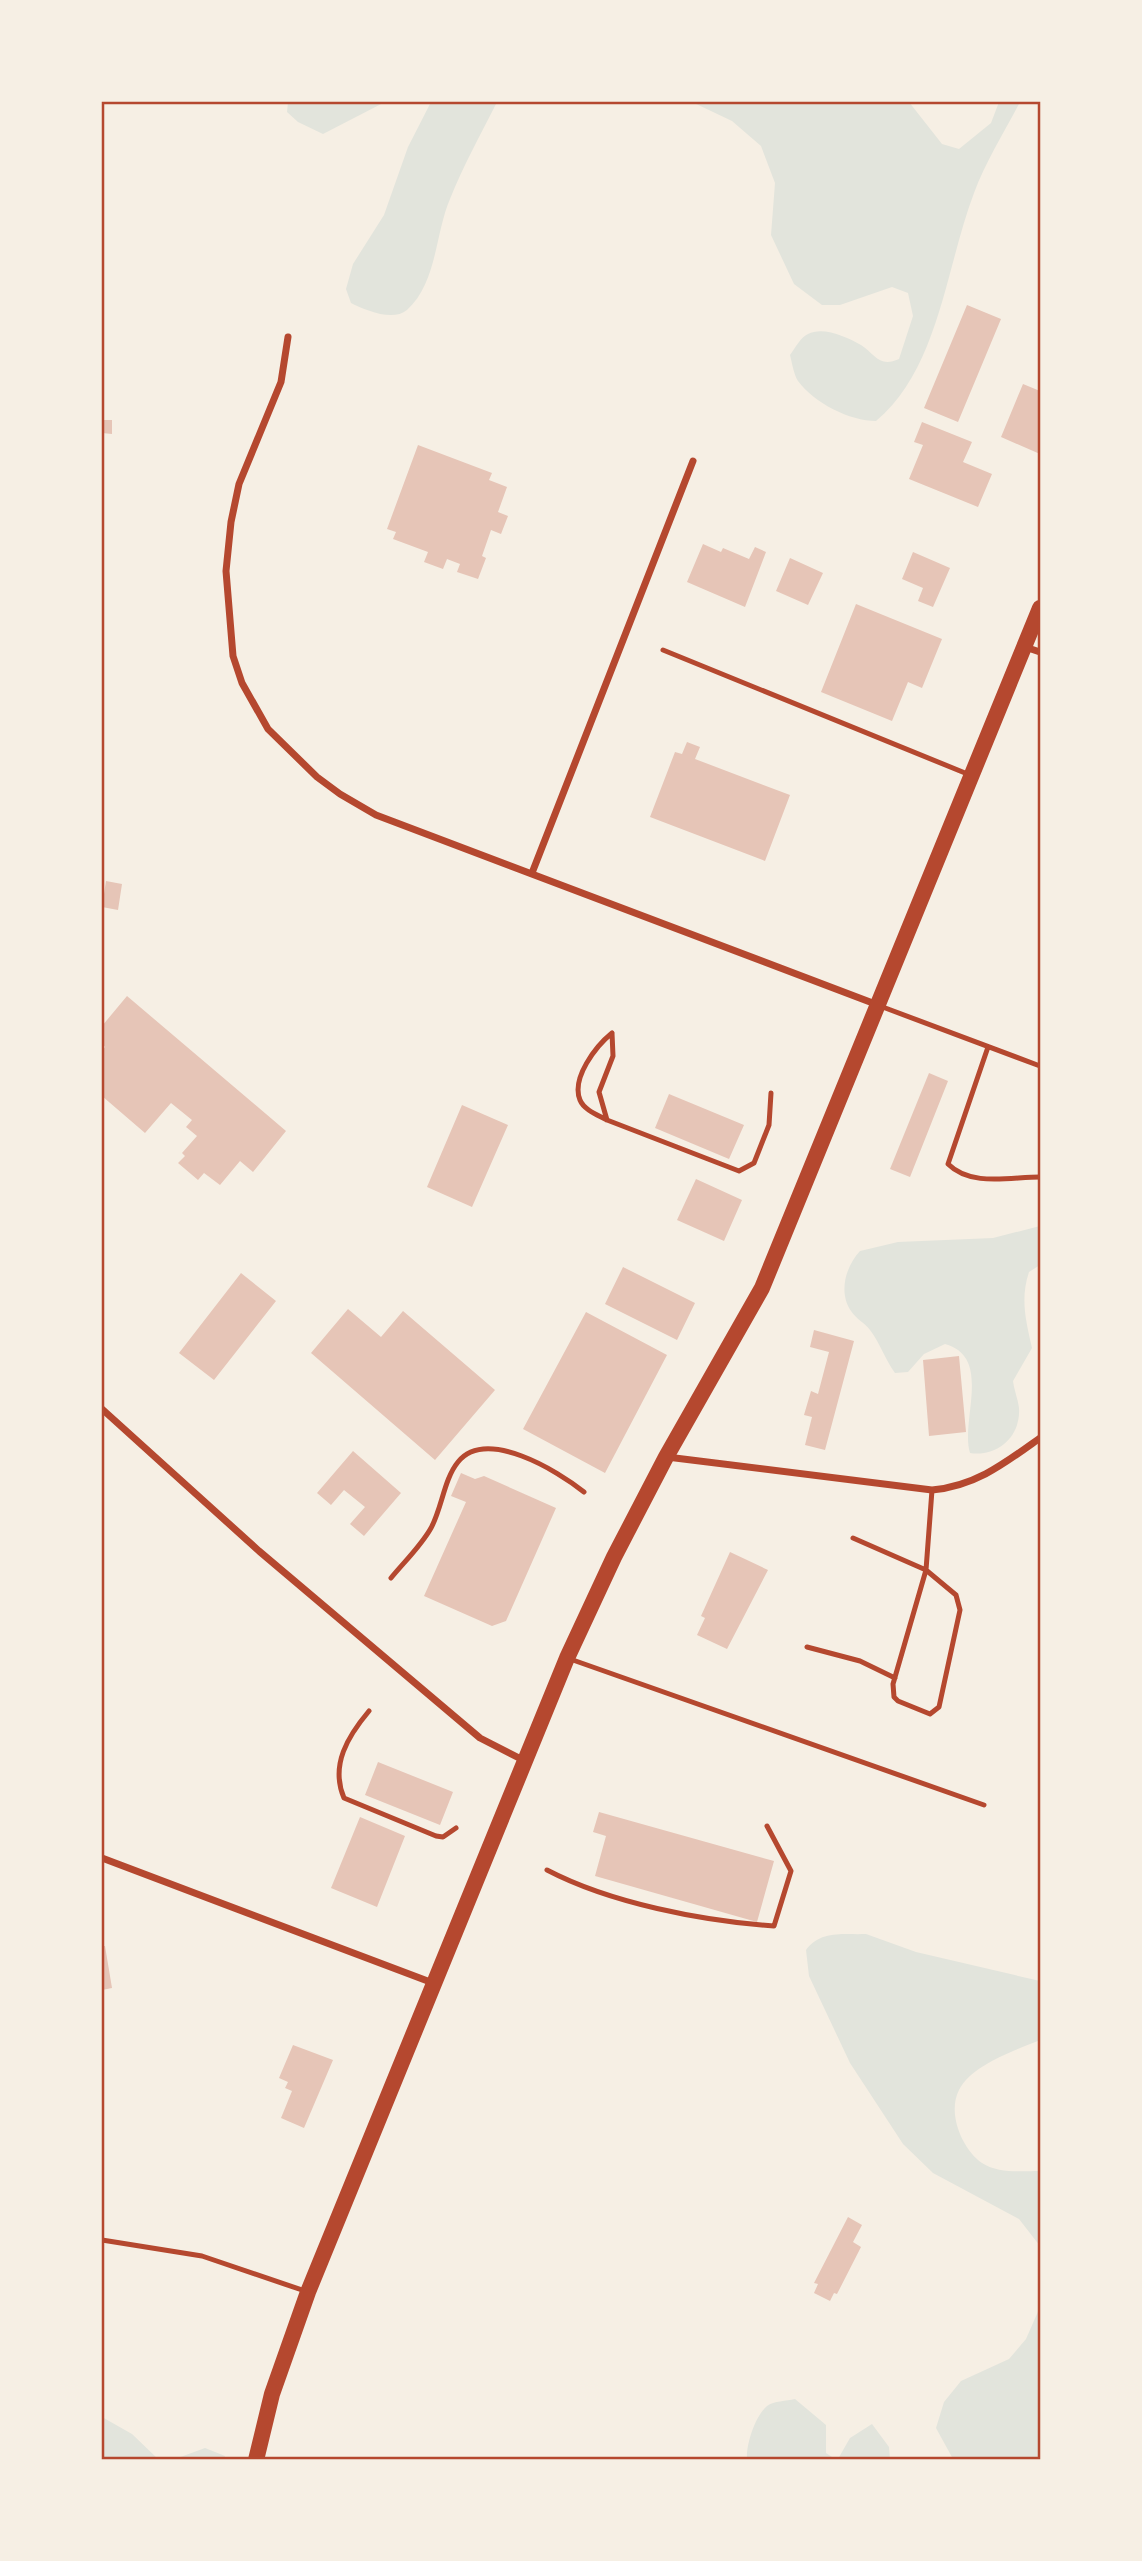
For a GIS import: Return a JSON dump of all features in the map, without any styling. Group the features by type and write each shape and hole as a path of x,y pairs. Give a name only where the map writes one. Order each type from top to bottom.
{"main road":[{"path":"256,2459 272,2393 307,2292 567,1658 614,1557 666,1457 762,1288 970,775 1033,649 1041,608"}],"street":[{"path":"288,337 281,382 239,484 231,522 226,571 233,656 243,683 268,729 340,794 376,815 878,1005"},
{"path":"532,873 693,461"},
{"path":"102,1409 259,1551 480,1738 525,1761"},
{"path":"666,1457 932,1490 958,1488 985,1475 1041,1438"},
{"path":"102,1858 433,1983"}],"lane":[{"path":"663,650 970,775"},
{"path":"878,1005 1041,1066"},
{"path":"607,1120 599,1093 613,1056 612,1033 595,1047 579,1087 580,1101 590,1111 607,1120 739,1171 754,1163 769,1125 771,1093"},
{"path":"988,1047 948,1164 959,1175 970,1178 1041,1177"},
{"path":"391,1578 431,1528 458,1462 481,1450 504,1450 564,1475 584,1492"},
{"path":"853,1538 926,1570 960,1602 939,1707 930,1714 894,1697 895,1678 926,1570 932,1490"},
{"path":"807,1647 860,1661 895,1678"},
{"path":"567,1658 984,1805"},
{"path":"369,1711 344,1748 338,1767 338,1781 344,1798 436,1836 443,1837 456,1828"},
{"path":"547,1870 584,1889 732,1923 774,1926 791,1871 767,1826"},
{"path":"102,2240 202,2256 307,2292"}],"shaded area":[{"path":"288,102 385,102 323,134 298,122 287,112"},
{"path":"431,102 497,102 450,199 430,272 417,299 401,313 379,314 351,303 346,289 353,264 384,215 408,147"},
{"path":"692,102 909,102 942,144 959,149 991,123 999,102 1020,102 974,193 938,315 914,374 897,399 876,421 844,414 813,397 797,378 790,355 805,335 821,331 849,339 882,361 899,359 913,316 908,293 892,287 840,305 822,305 794,284 771,235 775,183 761,146 732,121"},
{"path":"1040,1226 1040,1265 1029,1272 1024,1301 1032,1348 1013,1381 1019,1408 1016,1428 998,1448 989,1452 970,1453 968,1440 972,1391 968,1362 959,1351 945,1344 924,1354 908,1372 895,1373 874,1335 847,1304 845,1280 860,1251 898,1242 993,1238"},
{"path":"866,1934 916,1952 1040,1981 1040,2040 995,2059 973,2073 959,2090 955,2109 958,2130 963,2140 982,2163 1003,2170 1040,2171 1040,2246 1019,2219 933,2173 903,2144 850,2063 809,1976 806,1950 818,1939 826,1936"},
{"path":"1040,2307 1040,2459 953,2459 936,2428 944,2402 961,2381 1009,2359 1026,2339"},
{"path":"795,2399 826,2425 826,2453 835,2459 747,2459 752,2431 767,2406"},
{"path":"102,2417 132,2434 158,2459 102,2459"},
{"path":"872,2424 889,2447 890,2459 838,2459 850,2438"},
{"path":"205,2448 225,2456 224,2459 175,2459"}],"building":[{"path":"967,305 1001,319 958,422 924,408"},
{"path":"1023,384 1040,391 1040,454 1001,437"},
{"path":"102,420 112,420 112,434 102,433"},
{"path":"922,422 972,442 963,462 992,474 978,507 909,479 923,445 914,442"},
{"path":"418,445 492,473 489,480 507,487 498,512 508,516 501,534 491,530 482,556 486,558 478,579 457,572 460,564 447,559 443,569 424,562 428,552 393,539 396,532 387,529"},
{"path":"703,544 721,552 723,548 749,559 755,547 766,552 745,607 687,582"},
{"path":"913,552 950,568 933,607 918,601 923,588 902,579"},
{"path":"790,558 823,573 808,605 776,591"},
{"path":"856,604 942,639 922,688 908,682 892,721 821,692"},
{"path":"687,742 700,747 695,759 790,795 765,861 650,817 675,752 682,754"},
{"path":"106,881 122,884 118,910 102,907"},
{"path":"127,996 286,1131 253,1172 240,1161 220,1185 204,1173 198,1180 178,1163 185,1156 182,1153 197,1136 186,1127 192,1120 171,1103 145,1133 102,1096 102,1051 105,1047 102,1043 102,1026"},
{"path":"929,1073 948,1081 910,1177 890,1169"},
{"path":"669,1094 744,1125 729,1159 655,1128"},
{"path":"462,1105 508,1125 472,1207 427,1187"},
{"path":"696,1179 742,1200 724,1241 677,1220"},
{"path":"623,1267 695,1303 677,1340 605,1304"},
{"path":"241,1273 276,1301 214,1380 179,1353"},
{"path":"348,1309 381,1337 403,1311 495,1390 435,1460 311,1353"},
{"path":"586,1312 667,1355 605,1473 523,1429"},
{"path":"814,1330 854,1341 825,1450 805,1445 812,1417 804,1415 811,1391 818,1394 829,1352 810,1347"},
{"path":"959,1356 966,1432 929,1436 923,1360"},
{"path":"353,1451 401,1493 364,1536 350,1524 365,1507 344,1490 331,1505 317,1493"},
{"path":"461,1473 475,1479 484,1476 556,1508 506,1621 492,1626 424,1596 466,1502 451,1496"},
{"path":"730,1552 768,1570 727,1649 697,1635 705,1618 701,1616"},
{"path":"378,1762 453,1792 440,1825 365,1795"},
{"path":"599,1812 774,1861 757,1922 595,1876 606,1836 593,1832"},
{"path":"360,1817 405,1836 377,1907 331,1888"},
{"path":"102,1946 105,1946 112,1988 102,1990"},
{"path":"293,2045 333,2060 304,2128 281,2118 292,2091 285,2088 288,2082 279,2078"},
{"path":"848,2217 862,2225 853,2242 861,2247 837,2294 834,2293 830,2301 814,2293 818,2284 814,2283"}]}
